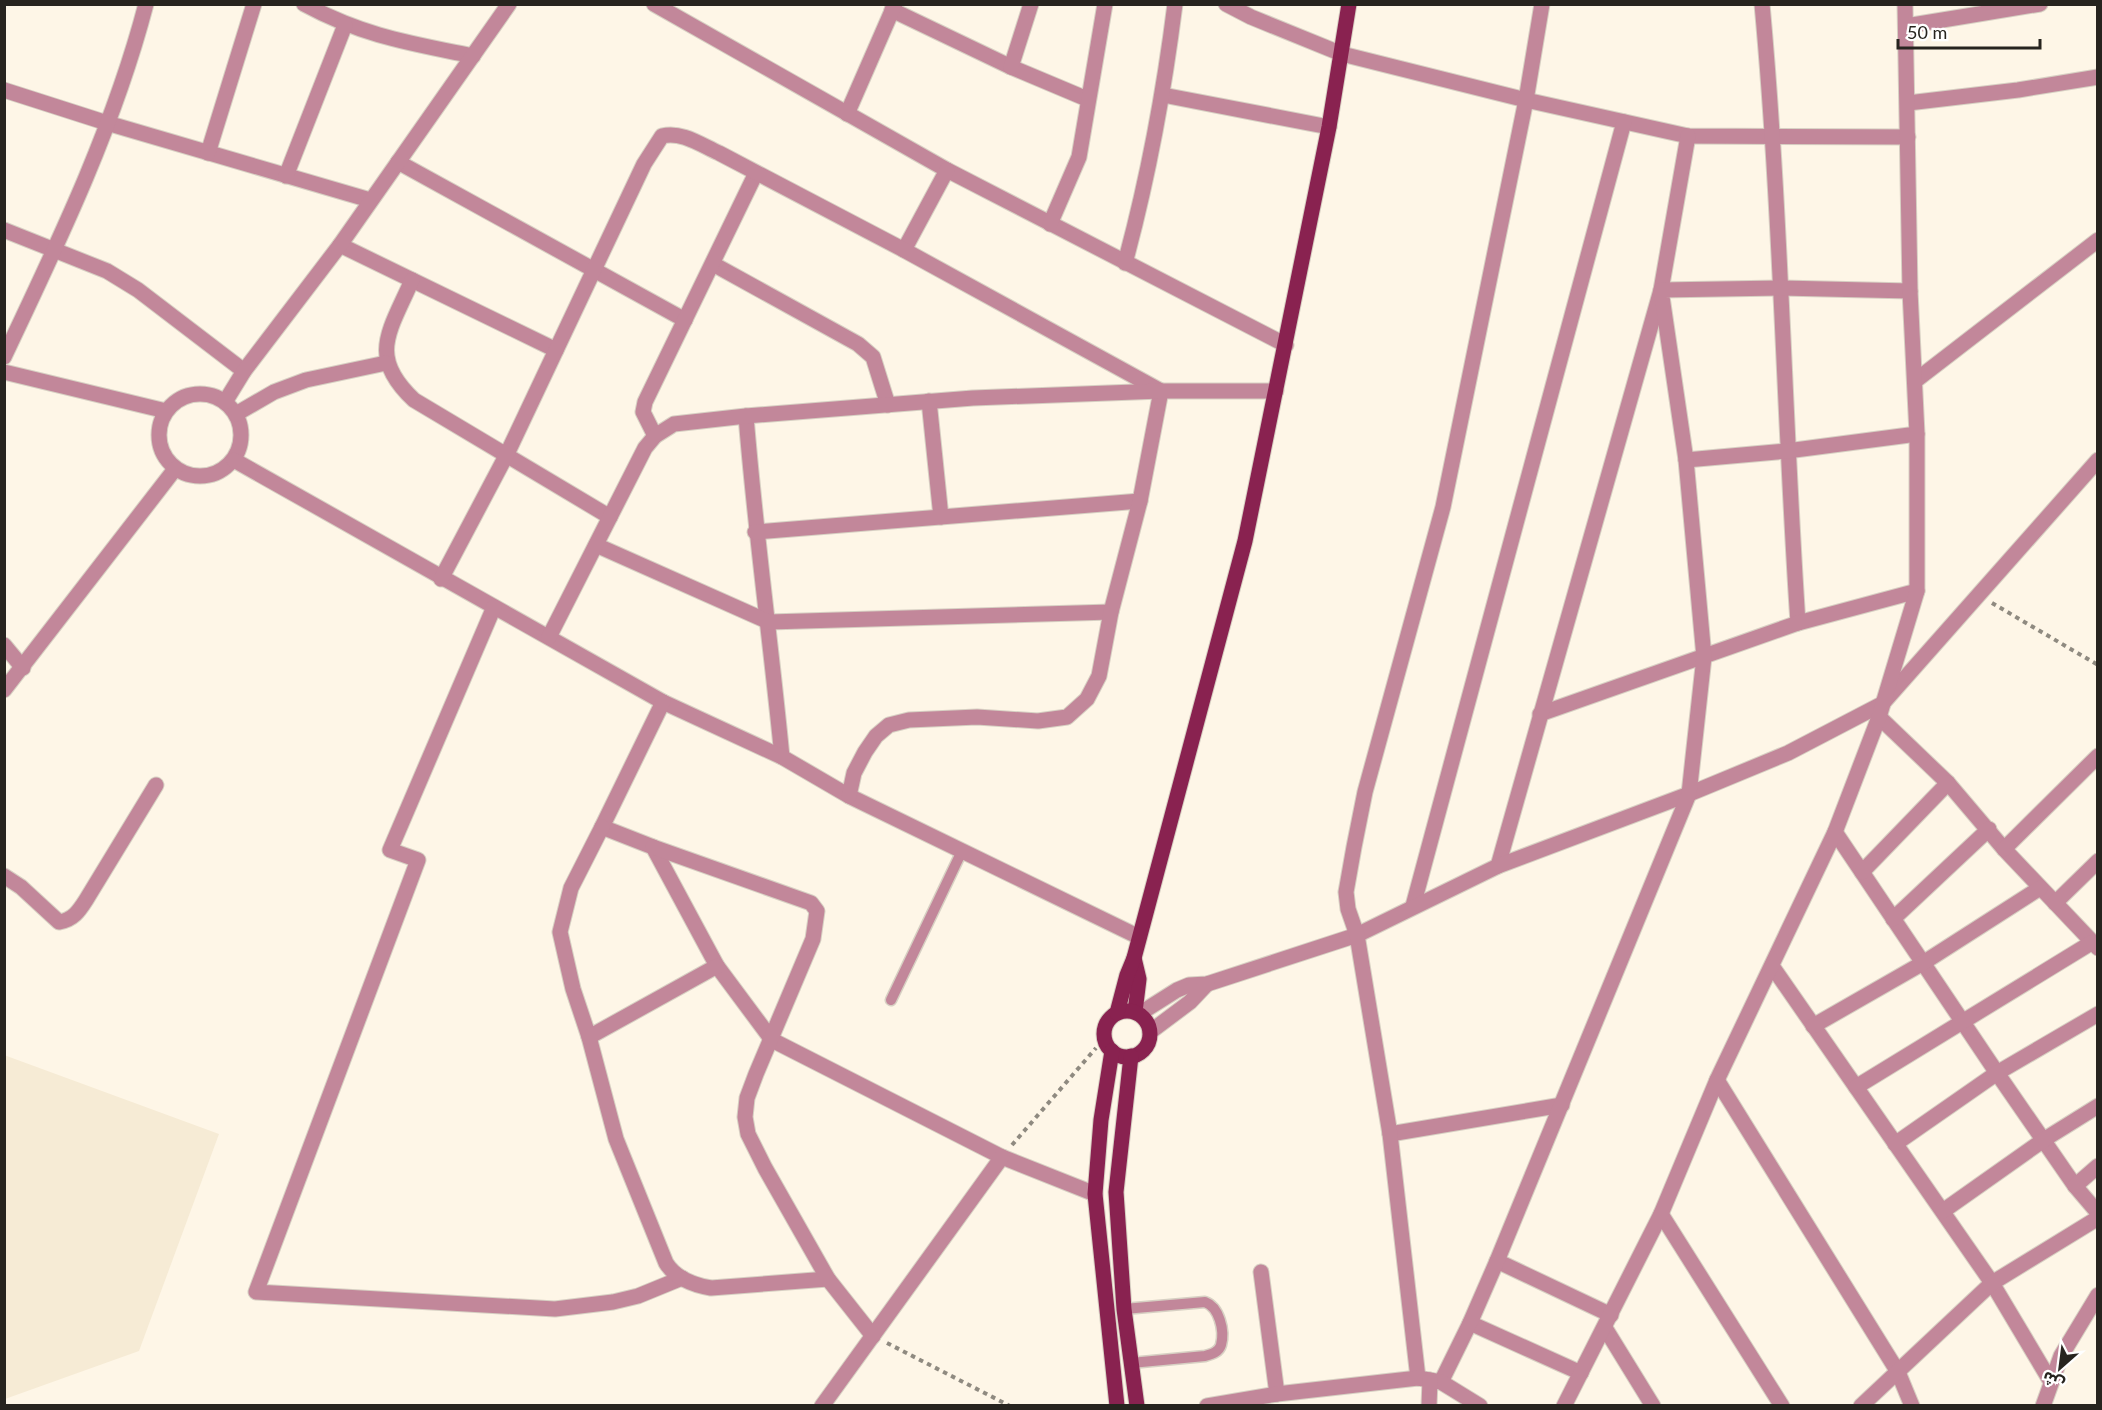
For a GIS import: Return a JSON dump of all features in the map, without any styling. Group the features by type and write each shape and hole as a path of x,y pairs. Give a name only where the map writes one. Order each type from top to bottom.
{"main road":[{"path":"1117,1406 1095,1194 1108,1045 1106,1023 1117,1013 1134,958 1245,541 1329,127 1349,4"},
{"path":"1134,958 1139,979 1137,1013"},
{"path":"1108,1045 1124,1057 1131,1056 1143,1051 1150,1032 1149,1025 1137,1013 1117,1013"},
{"path":"1131,1056 1117,1172 1124,1309 1137,1406"}],"street":[{"path":"4,357 55,249 106,123 136,42 146,4"},
{"path":"208,153 254,4"},
{"path":"304,4 380,38 472,56"},
{"path":"225,402 244,371 340,245 509,4"},
{"path":"654,4 947,170 1286,345"},
{"path":"1011,67 1031,4"},
{"path":"1050,224 1079,157 1084,136 1087,99 1105,4"},
{"path":"1125,263 1143,194 1163,95 1175,4"},
{"path":"1226,4 1252,11 1342,54 1526,100 1688,136 1908,137"},
{"path":"1429,1406 1429,1380 1390,1134 1357,935 1348,909 1347,892 1365,792 1443,507 1526,100 1542,4"},
{"path":"1762,4 1774,136 1787,451 1798,623"},
{"path":"1564,1406 1661,1214 1717,1080 1835,832 1880,711 1917,591 1917,434 1910,291 1905,4"},
{"path":"1906,26 2040,4"},
{"path":"847,114 894,7 1011,67 1087,99"},
{"path":"286,176 345,24"},
{"path":"1908,103 2018,90 2097,76"},
{"path":"4,90 106,123 370,200"},
{"path":"1163,95 1329,127"},
{"path":"1413,906 1624,122"},
{"path":"441,579 506,456 644,164 662,136 671,134 690,139 904,250 1161,391"},
{"path":"1498,866 1661,290 1688,136"},
{"path":"398,162 685,320"},
{"path":"904,250 947,170"},
{"path":"655,436 643,412 645,402 756,173"},
{"path":"4,230 107,271 138,290 244,371"},
{"path":"1915,381 2097,240"},
{"path":"340,245 556,350"},
{"path":"713,264 858,344 873,357 888,405"},
{"path":"412,280 386,341 387,363 396,384 414,400 610,517"},
{"path":"1661,290 1782,288 1910,291"},
{"path":"1429,1380 1470,1323 1689,794 1704,657 1686,460 1661,290"},
{"path":"236,414 274,392 306,380 387,363"},
{"path":"4,372 166,411"},
{"path":"849,796 855,773 866,752 876,736 889,725 909,720 1038,720 1066,717 1087,699 1099,676 1111,612 1140,501 1161,391"},
{"path":"549,637 645,448 655,436 674,424 929,402 1161,391 1276,391"},
{"path":"194,394 210,395 225,402 236,414 241,437 234,460 222,471 207,477 190,476 176,469 164,457 159,442 159,425 166,411 178,400 194,394"},
{"path":"929,402 941,517"},
{"path":"746,416 755,532 769,622 782,757"},
{"path":"1686,460 1787,451 1917,434"},
{"path":"234,460 441,579 663,702 782,757 849,796 1139,937"},
{"path":"1137,1013 1189,985 1207,984 1357,935 1498,866 1689,794 1788,753 1880,711 1977,595 2097,460"},
{"path":"4,690 176,469"},
{"path":"755,532 1140,501"},
{"path":"596,545 769,622 1111,612"},
{"path":"1540,714 1798,623 1917,591"},
{"path":"494,608 390,850 418,860 256,1292 555,1309 614,1302 682,1278"},
{"path":"4,645 22,668"},
{"path":"663,702 571,888 560,932 573,989 589,1037 616,1139 655,1242 670,1270 692,1284 711,1288 828,1279"},
{"path":"1856,1087 1962,1022 2094,946 1880,711"},
{"path":"2004,849 2097,756"},
{"path":"1862,872 1948,783"},
{"path":"4,876 21,887 59,922 68,921 77,914 156,785"},
{"path":"602,827 812,903 817,911 813,939 747,1098 745,1118 748,1134 828,1279 873,1336"},
{"path":"1893,919 1989,829"},
{"path":"1835,832 1997,1073 2045,1139 2075,1186 2097,1213"},
{"path":"653,847 717,966 772,1040 1002,1156 1095,1194"},
{"path":"2055,903 2097,861"},
{"path":"1813,1026 1923,963 2040,888"},
{"path":"589,1037 717,966"},
{"path":"1772,966 1992,1283 2050,1382"},
{"path":"1150,1032 1190,1002 1207,984"},
{"path":"1895,1144 1997,1073 2097,1014"},
{"path":"1717,1080 1898,1372 1912,1406"},
{"path":"1390,1134 1562,1105"},
{"path":"1942,1211 2045,1139 2097,1107"},
{"path":"822,1406 1002,1156"},
{"path":"2075,1186 2097,1167"},
{"path":"1661,1214 1782,1406"},
{"path":"1861,1406 1992,1283 2097,1218"},
{"path":"1497,1261 1608,1321 1653,1406"},
{"path":"1262,1272 1277,1394"},
{"path":"2043,1406 2061,1356 2097,1295"},
{"path":"1470,1323 1581,1373"},
{"path":"1207,1406 1277,1394 1429,1380 1480,1406"}],"lane":[{"path":"891,1000 962,851"},
{"path":"1124,1309 1204,1302 1213,1304 1219,1312 1221,1345 1216,1352 1206,1356 1131,1363"}],"path":[{"path":"1977,595 2097,665"},
{"path":"1002,1156 1108,1045"},
{"path":"873,1336 1010,1406"}],"shaded area":[{"path":"4,1055 219,1134 139,1351 5,1399"}]}
